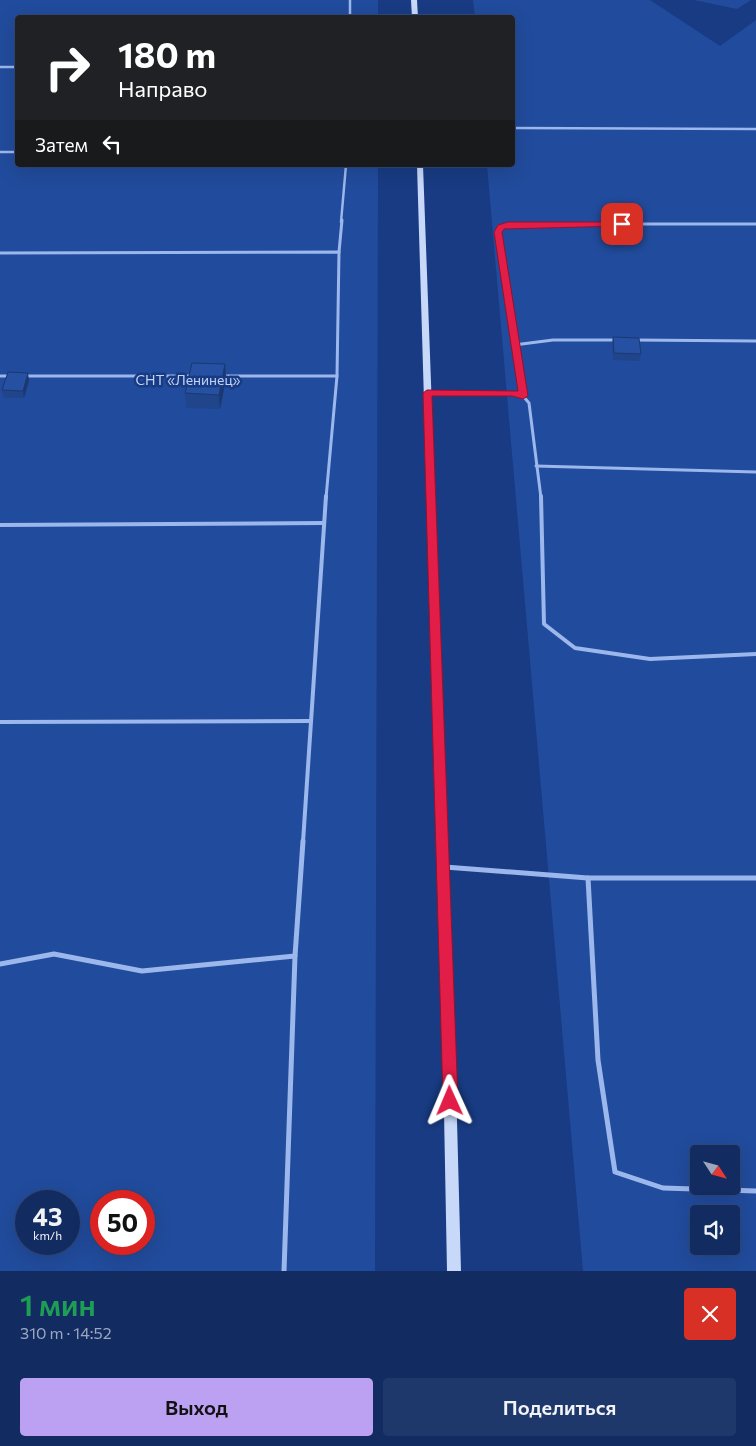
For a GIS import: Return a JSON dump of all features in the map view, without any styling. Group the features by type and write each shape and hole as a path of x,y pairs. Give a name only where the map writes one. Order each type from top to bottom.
{"main road":[{"path":"414,0 415,15"},
{"path":"420,167 454,1271"}],"lane":[{"path":"350,0 350,15"},
{"path":"0,66 15,66"},
{"path":"515,128 756,129"},
{"path":"0,152 15,152"},
{"path":"284,1271 295,956 324,522 337,376 339,252 346,167"},
{"path":"756,224 508,224 501,227 498,232 523,396 529,403 541,496 544,624 575,648 650,660 756,654"},
{"path":"0,252 339,252"},
{"path":"514,346 553,340 620,340"},
{"path":"630,340 756,341"},
{"path":"0,376 198,376"},
{"path":"218,376 337,376"},
{"path":"427,393 512,393 523,396"},
{"path":"536,466 756,472"},
{"path":"0,525 324,522"},
{"path":"0,722 311,721"},
{"path":"443,867 588,878 756,878"},
{"path":"588,878 598,1060 615,1172 663,1188 756,1191"},
{"path":"0,964 54,954 142,971 295,956"}],"green space":[{"name":"СНТ «Ленинец»","path":"0,0 378,0 378,15 15,15 15,167 378,167 375,1271 0,1271"},
{"path":"473,0 650,0 720,46 756,20 756,1271 583,1271 487,167 515,167 515,15 475,15"},
{"path":"694,0 751,0 737,9"}],"building":[{"path":"613,337 639,338 641,354 614,353"},
{"path":"192,363 225,364 219,395 185,393"},
{"path":"8,372 28,373 23,391 2,390"}],"route":[{"path":"450,1101 427,393 512,393 523,396 498,232 501,227 508,224 622,224"}]}
